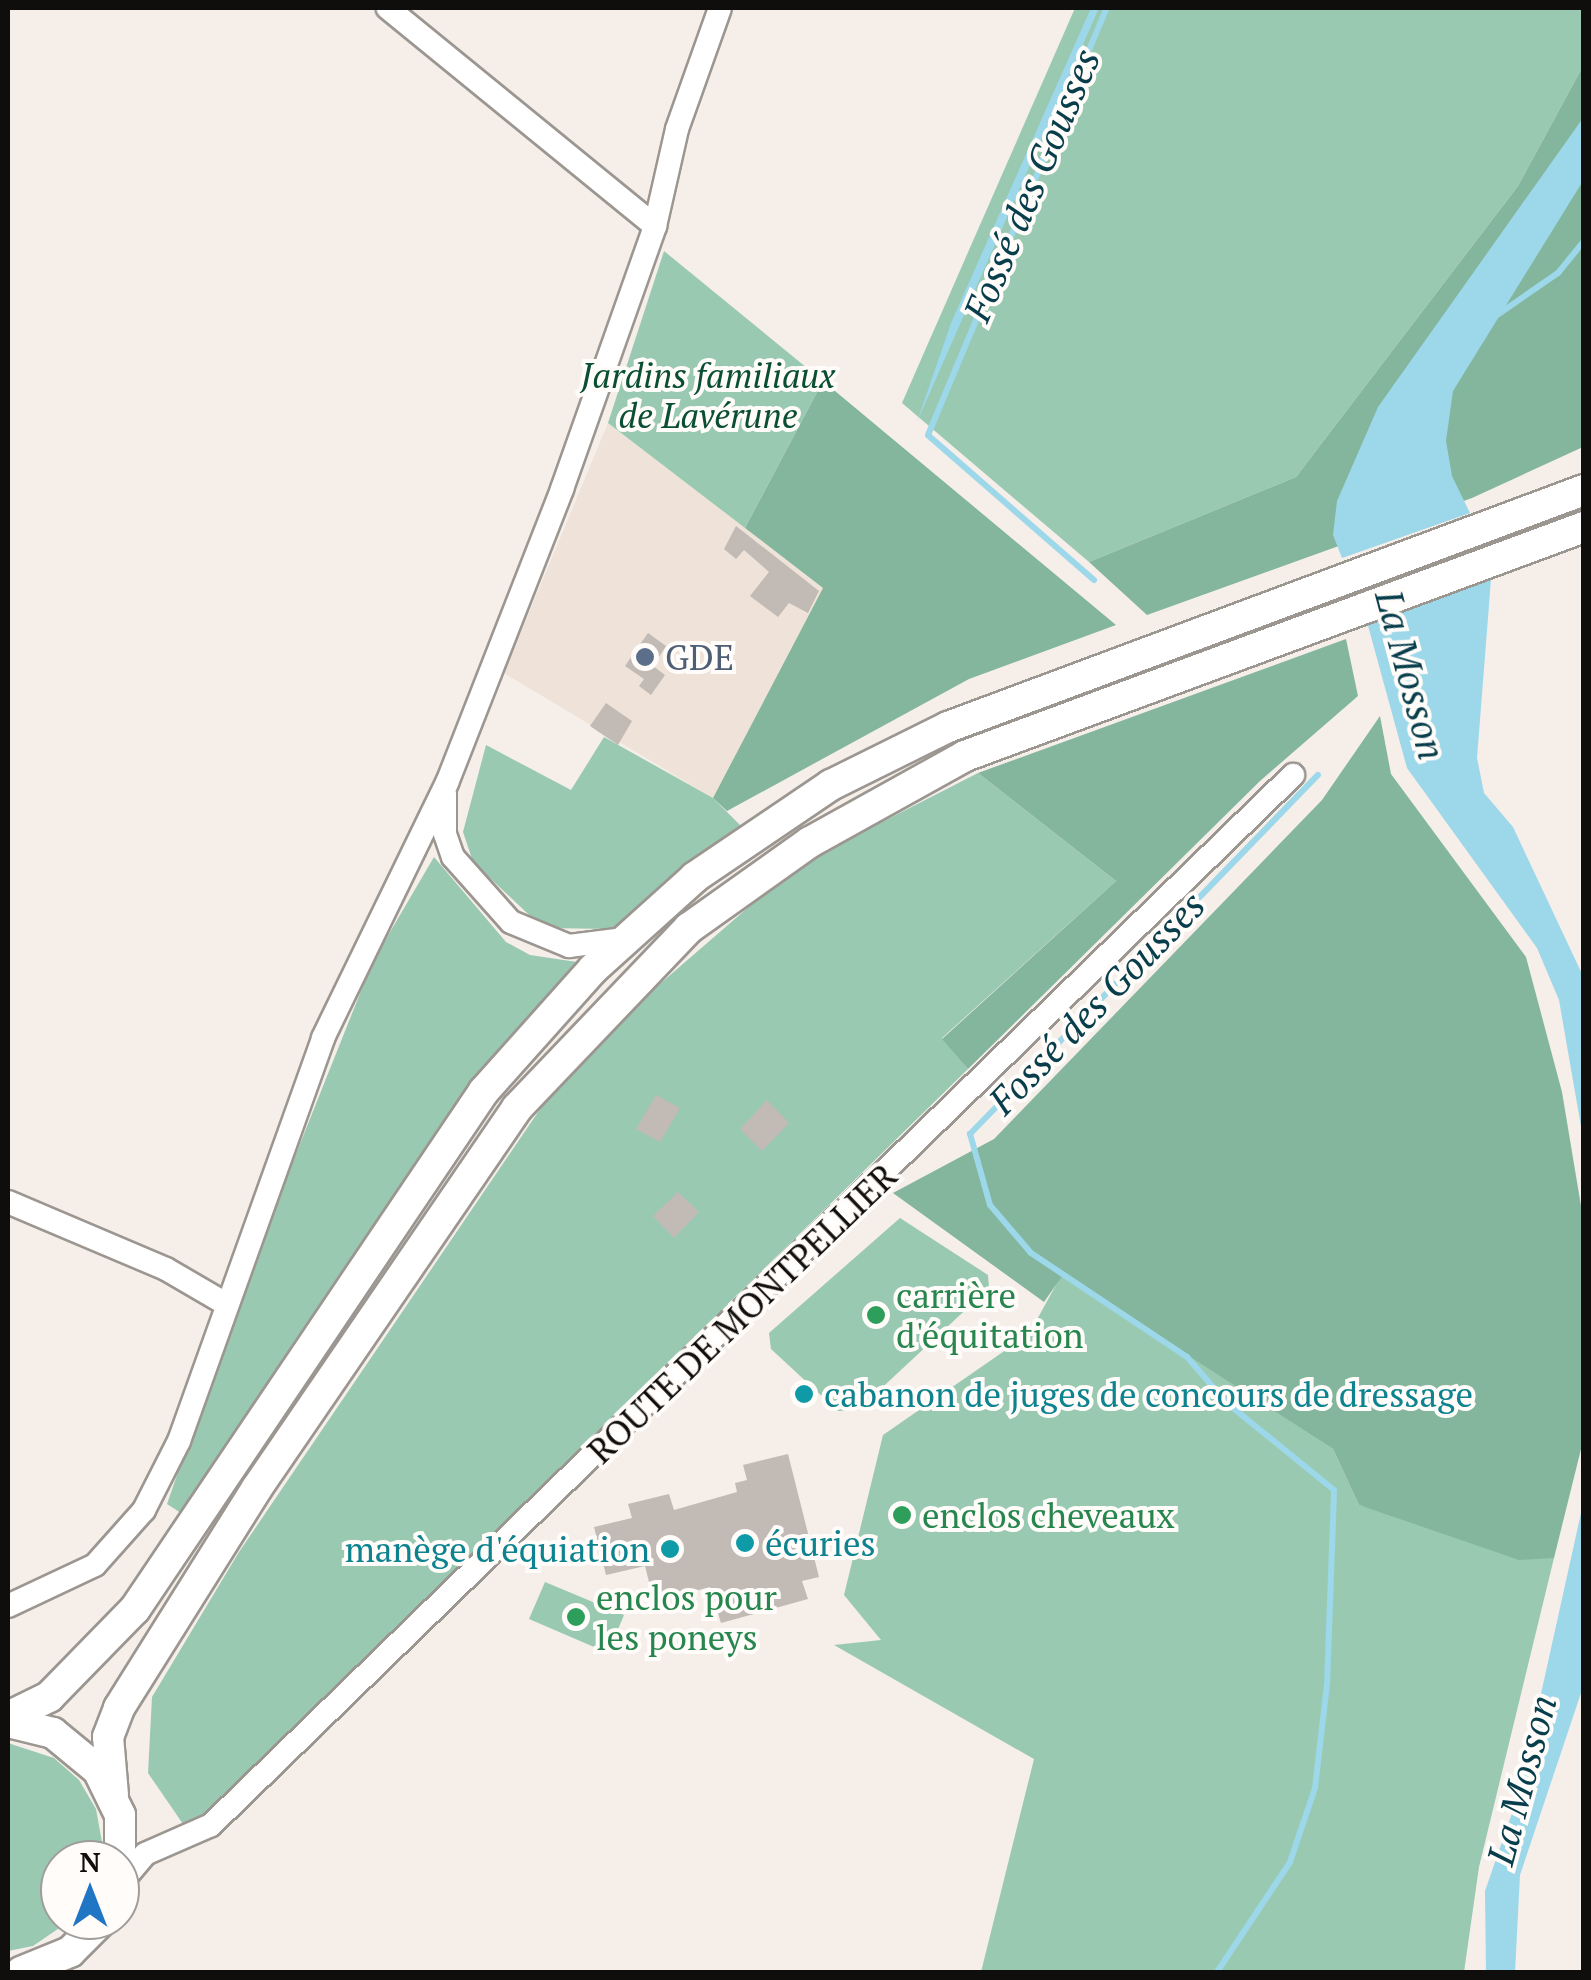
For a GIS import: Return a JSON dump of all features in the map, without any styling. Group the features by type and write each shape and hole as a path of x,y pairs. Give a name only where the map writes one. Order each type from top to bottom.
{"main road":[{"path":"8,1719 49,1696 135,1609 484,1091 624,939 750,837 876,760 996,708 1584,490"},
{"path":"118,1840 108,1737 133,1682 517,1108 627,987 745,886 890,794 965,756 1584,527"},
{"path":"8,1719 52,1733 77,1749 117,1805"},
{"path":"27,1972 70,1952 82,1940"}],"street":[{"path":"388,8 655,226"},
{"path":"8,1606 95,1564 144,1510 180,1441 323,1038 447,784 562,489 655,226 676,129 720,8"},
{"name":"ROUTE DE MONTPELLIER","path":"140,1860 146,1854 202,1832 240,1798 1293,775"},
{"path":"447,784 445,834 478,892 510,922 569,946 624,939"},
{"path":"413,853 445,834"},
{"path":"8,1202 166,1270 226,1304"},
{"path":"117,1805 146,1838 182,1838"}],"shaded area":[{"path":"608,423 823,588 713,798 504,673"}],"green space":[{"path":"1075,8 1583,8 1583,66 1518,186 1296,477 1089,562 902,403"},
{"path":"1583,66 1583,447 1472,498 1147,615 1089,562 1296,477 1518,186"},
{"name":"Jardins familiaux de Lavérune","path":"664,251 823,381 745,528 608,423"},
{"path":"823,381 1116,625 969,679 727,811 713,798 823,588 745,528"},
{"path":"1346,639 1358,696 1260,781 968,1069 942,1039 1116,881 978,773"},
{"path":"1380,716 1391,774 1526,957 1562,1092 1583,1218 1584,1437 1554,1558 1519,1560 1359,1505 1333,1449 1063,1275 1044,1302 893,1193 994,1139 1322,800"},
{"path":"604,737 713,798 745,830 611,929 543,928 473,862 463,832 486,745 571,790"},
{"path":"978,773 1116,881 942,1038 968,1069 204,1817 183,1824 148,1773 152,1697 239,1552 549,1096 654,989 796,866"},
{"path":"434,857 506,942 530,955 577,962 500,1048 443,1127 184,1515 167,1504 238,1299 373,961"},
{"name":"carrière d'équitation","path":"900,1218 988,1275 989,1288 858,1410 838,1411 771,1349 769,1333"},
{"path":"1062,1274 1333,1449 1359,1505 1554,1558 1479,1867 1464,1972 981,1972 1034,1759 834,1645 881,1640 844,1595 883,1435 1029,1334"},
{"name":"enclos pour les poneys","path":"545,1582 624,1615 608,1653 529,1619"},
{"path":"8,1743 54,1758 79,1780 96,1809 102,1840 40,1840 42,1940 8,1951"}],"water":[{"path":"1091,8 1099,8 917,422 951,323"},
{"path":"1583,118 1583,181 1453,391 1446,441 1452,476 1470,513 1342,558 1333,535 1337,501 1378,407"},
{"path":"1491,579 1477,758 1484,793 1513,827 1583,976 1583,1138 1559,1000 1537,948 1407,768 1367,622"},
{"path":"1583,1504 1583,1687 1520,1875 1515,1972 1486,1972 1485,1891 1519,1793"}],"building":[{"path":"736,526 819,591 808,613 789,603 778,617 750,596 769,572 744,550 736,559 724,549"},
{"path":"648,633 666,646 653,666 665,675 651,695 639,686 644,679 625,666"},
{"path":"606,703 632,721 618,745 590,726"},
{"path":"656,1095 680,1108 660,1142 636,1129"},
{"path":"767,1100 789,1123 762,1151 740,1129"},
{"path":"678,1192 699,1212 674,1238 653,1216"},
{"path":"788,1454 819,1577 802,1581 808,1599 721,1623 710,1587 654,1602 645,1566 606,1575 594,1527 632,1518 628,1504 669,1494 674,1510 737,1492 735,1483 747,1480 743,1465"}],"waterway":[{"name":"Fossé des Gousses","path":"1094,580 928,435 1107,8"},
{"name":"La Mosson","path":"1490,320 1558,273 1584,241"},
{"name":"Fossé des Gousses","path":"1217,1972 1290,1862 1315,1788 1327,1684 1334,1490 1227,1403 1187,1357 1031,1253 990,1205 970,1134 1318,775"}],"place":[{"name":"GDE","path":"645,657"},
{"name":"carrière d'équitation","path":"876,1315"},
{"name":"cabanon de juges de concours de dressage","path":"804,1394"},
{"name":"enclos cheveaux","path":"902,1515"},
{"name":"écuries","path":"745,1543"},
{"name":"manège d'équiation","path":"670,1549"},
{"name":"enclos pour les poneys","path":"576,1617"}]}
